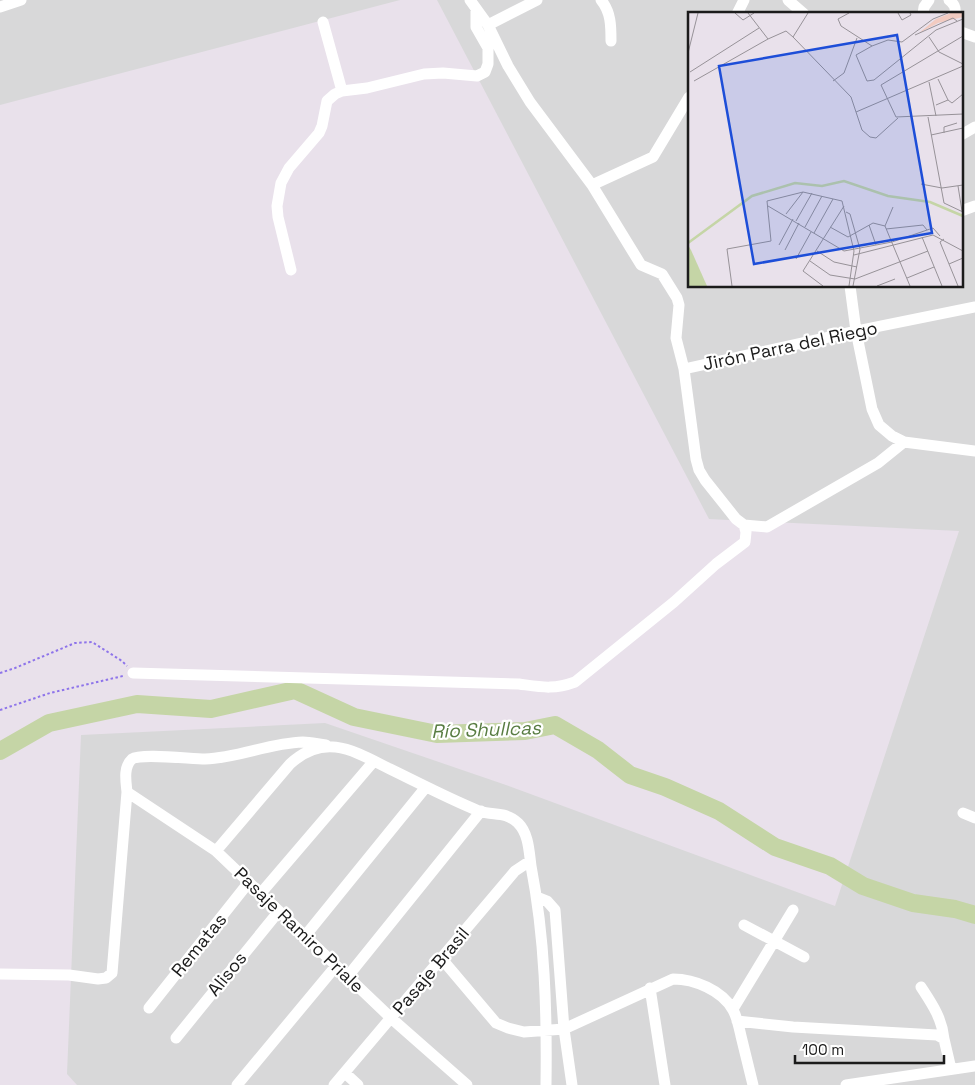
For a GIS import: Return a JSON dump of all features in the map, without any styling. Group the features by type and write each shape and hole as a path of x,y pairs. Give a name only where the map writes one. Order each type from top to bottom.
{"street":[{"path":"0,7 21,0"},
{"path":"488,25 537,0"},
{"path":"601,0 607,8 611,25 611,42"},
{"path":"738,12 744,0"},
{"path":"788,0 802,12"},
{"path":"924,12 924,7 929,0"},
{"path":"949,0 954,4 956,12"},
{"path":"291,270 278,217 277,206 281,183 289,168 320,133 327,101 342,91 367,88 424,74 443,73 477,76 482,74 487,70 488,48 476,27 473,5"},
{"name":"Jirón Parra del Riego","path":"473,5 488,25 508,66 530,102 592,185 641,265 662,274 677,298 679,305 676,338 684,369 975,307"},
{"path":"323,22 342,91"},
{"path":"962,32 975,38"},
{"path":"592,185 653,157 688,99"},
{"path":"962,134 975,127"},
{"path":"962,211 975,206"},
{"path":"850,288 856,331 872,409 879,425 892,436 904,442 975,452"},
{"path":"684,369 699,470 736,519 744,525 767,527"},
{"path":"133,673 509,683 552,688 564,686 575,682 745,542 767,527 878,463 904,442"},
{"path":"744,525 745,542"},
{"path":"0,974 69,975 98,979 106,978 112,973 127,792 126,771 130,762 138,757 205,759 225,757 260,748 303,742 328,745 364,754 374,761 481,812 506,815 518,824 525,833 537,897 542,937 546,1085"},
{"path":"216,851 290,764 298,757 328,745"},
{"path":"261,893 374,761"},
{"path":"305,936 426,786"},
{"name":"Pasaje Ramiro Priale","path":"127,792 216,851 391,1018 467,1085"},
{"path":"348,976 481,812"},
{"path":"962,813 975,818"},
{"name":"Pasaje Brasil","path":"334,1085 515,871 530,861"},
{"name":"Rematas","path":"149,1008 249,882"},
{"path":"537,897 547,901 555,910 564,1029 572,1085"},
{"path":"733,1009 793,910"},
{"name":"Alisos","path":"176,1038 279,911"},
{"path":"744,925 804,957"},
{"path":"442,958 496,1023 524,1032 564,1029 673,979 703,984 733,1009 753,1085"},
{"path":"237,1085 336,966"},
{"path":"921,987 938,1012 943,1028 940,1037 951,1069"},
{"path":"650,988 665,1085"},
{"path":"737,1021 793,1027 940,1037"},
{"path":"846,1085 975,1066"},
{"path":"345,1073 358,1085"}],"path":[{"path":"0,672 15,668 75,642 92,642 122,661 133,673 50,693 0,710"}],"shaded area":[{"path":"0,0 400,0 0,105"},
{"path":"437,0 975,0 975,1085 77,1085 67,1074 81,735 325,723 506,785 835,906 959,531 709,519"}],"waterway":[{"name":"Río Shullcas","path":"0,751 49,723 137,704 211,709 295,690 354,717 437,734 525,731 555,725 598,750 630,775 665,787 719,811 775,847 830,866 863,886 913,903 955,909 975,915"}]}
